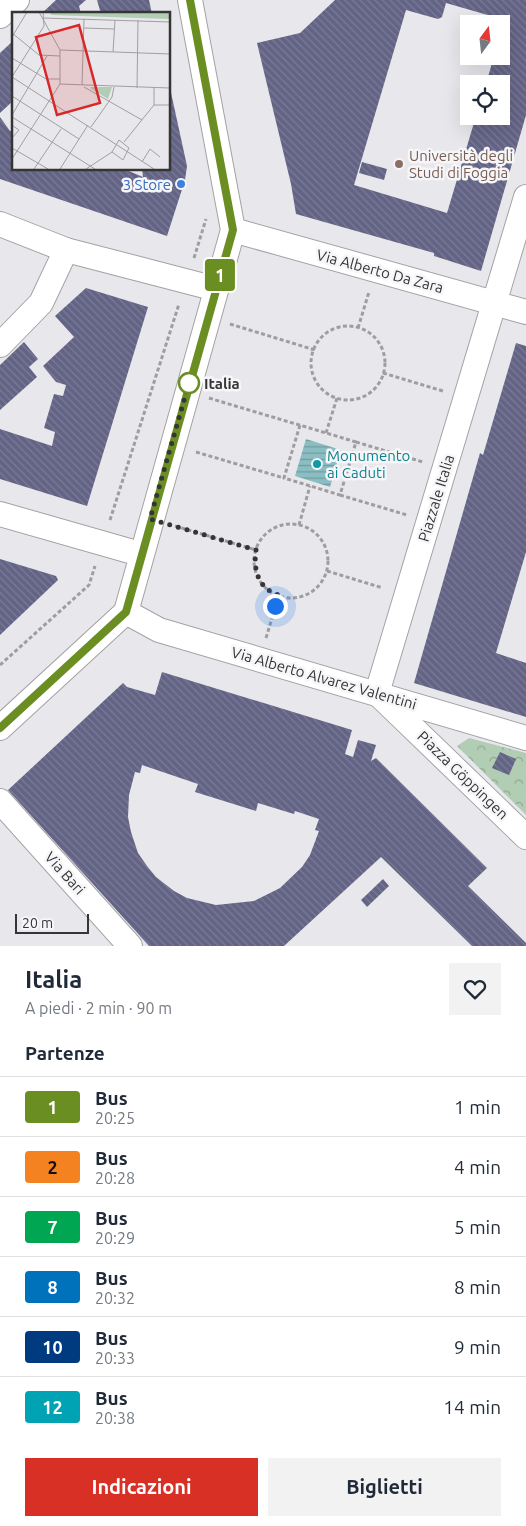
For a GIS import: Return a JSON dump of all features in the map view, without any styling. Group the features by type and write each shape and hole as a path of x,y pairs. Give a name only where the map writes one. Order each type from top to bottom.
{"street":[{"path":"0,16 17,0"},
{"path":"0,728 126,612 140,554 233,230 190,0"},
{"name":"Piazzale Italia","path":"377,693 526,197"},
{"path":"0,224 66,250 216,289"},
{"name":"Via Alberto Da Zara","path":"233,230 526,312"},
{"path":"0,345 41,303 66,250"},
{"path":"0,514 140,554"},
{"name":"Via Alberto Alvarez Valentini","path":"126,612 159,630 526,738"},
{"name":"Piazza Göppingen","path":"377,693 526,837"},
{"name":"Via Bari","path":"0,801 130,946"}],"path":[{"path":"0,665 89,585 207,213"},
{"path":"358,328 376,270"},
{"path":"208,318 315,350"},
{"path":"348,326 370,333 379,343 385,360 379,383 370,392 349,400 328,394 318,385 313,374 311,363 315,350 324,334 335,328 348,326"},
{"path":"383,373 466,398"},
{"path":"187,392 445,469"},
{"path":"326,433 337,398"},
{"path":"284,478 300,425"},
{"path":"340,495 356,442"},
{"path":"172,445 429,522"},
{"path":"299,525 310,486"},
{"path":"150,519 256,550"},
{"path":"282,525 299,525 311,530 326,549 327,571 317,587 303,596 287,598 265,587 257,575 254,562 256,550 260,540 270,530 282,525"},
{"path":"327,571 407,595"},
{"path":"259,660 279,595"}],"green space":[{"path":"469,738 526,753 526,815 457,746"}],"water":[{"path":"306,439 341,450 330,487 295,476"}],"building":[{"path":"56,0 86,0 79,6 80,12 43,12"},
{"path":"97,0 149,0 152,12 100,12"},
{"name":"Università degli Studi di Foggia","path":"335,0 526,0 526,115 481,271 434,256 434,253 296,214 291,184 257,43 300,33","holes":["446,3 488,15 510,15 510,65 491,65 489,75 510,75 510,125 473,125 447,213 354,185 406,10 438,19 442,17"]},
{"path":"12,42 12,102 0,113 0,53"},
{"path":"170,88 187,166 185,180 167,236 0,179 0,117 10,131 12,130 12,170 126,170 143,177 142,170 170,170"},
{"path":"362,162 387,169 384,180 359,173"},
{"path":"86,288 148,307 87,506 0,479 0,429 52,446 55,432 44,428 54,394 63,396 66,385 56,382 43,366 74,337 55,316"},
{"path":"24,342 38,359 29,367 37,377 0,410 0,365"},
{"path":"516,343 526,346 526,552 496,653 526,663 526,717 414,683 480,453 483,455"},
{"path":"0,559 56,576 58,580 0,635"},
{"path":"162,672 352,730 345,754 353,757 358,740 376,745 371,761 376,758 487,868 468,886 526,943 526,946 472,946 381,857 284,946 149,946 8,790 123,683 127,687 155,695","holes":["142,765 198,784 195,792 256,811 258,803 294,814 295,811 319,819 315,830 319,831 310,855 302,867 280,888 254,901 216,905 187,898 156,877 138,853 131,832 128,817 129,795 135,772 140,773"]},
{"path":"500,752 516,759 509,775 492,768"},
{"path":"383,879 389,886 367,907 361,900"}],"bus line":[{"name":"1","path":"0,728 126,612 140,554 233,230 190,0"}],"place":[{"name":"Università degli Studi di Foggia","path":"399,164"},
{"name":"3 Store","path":"181,184"},
{"name":"Italia","path":"189,383"},
{"name":"Monumento ai Caduti","path":"317,464"}],"route":[{"path":"189,383 150,519 256,550 254,562 257,575 265,587 279,595 275,606"}]}
